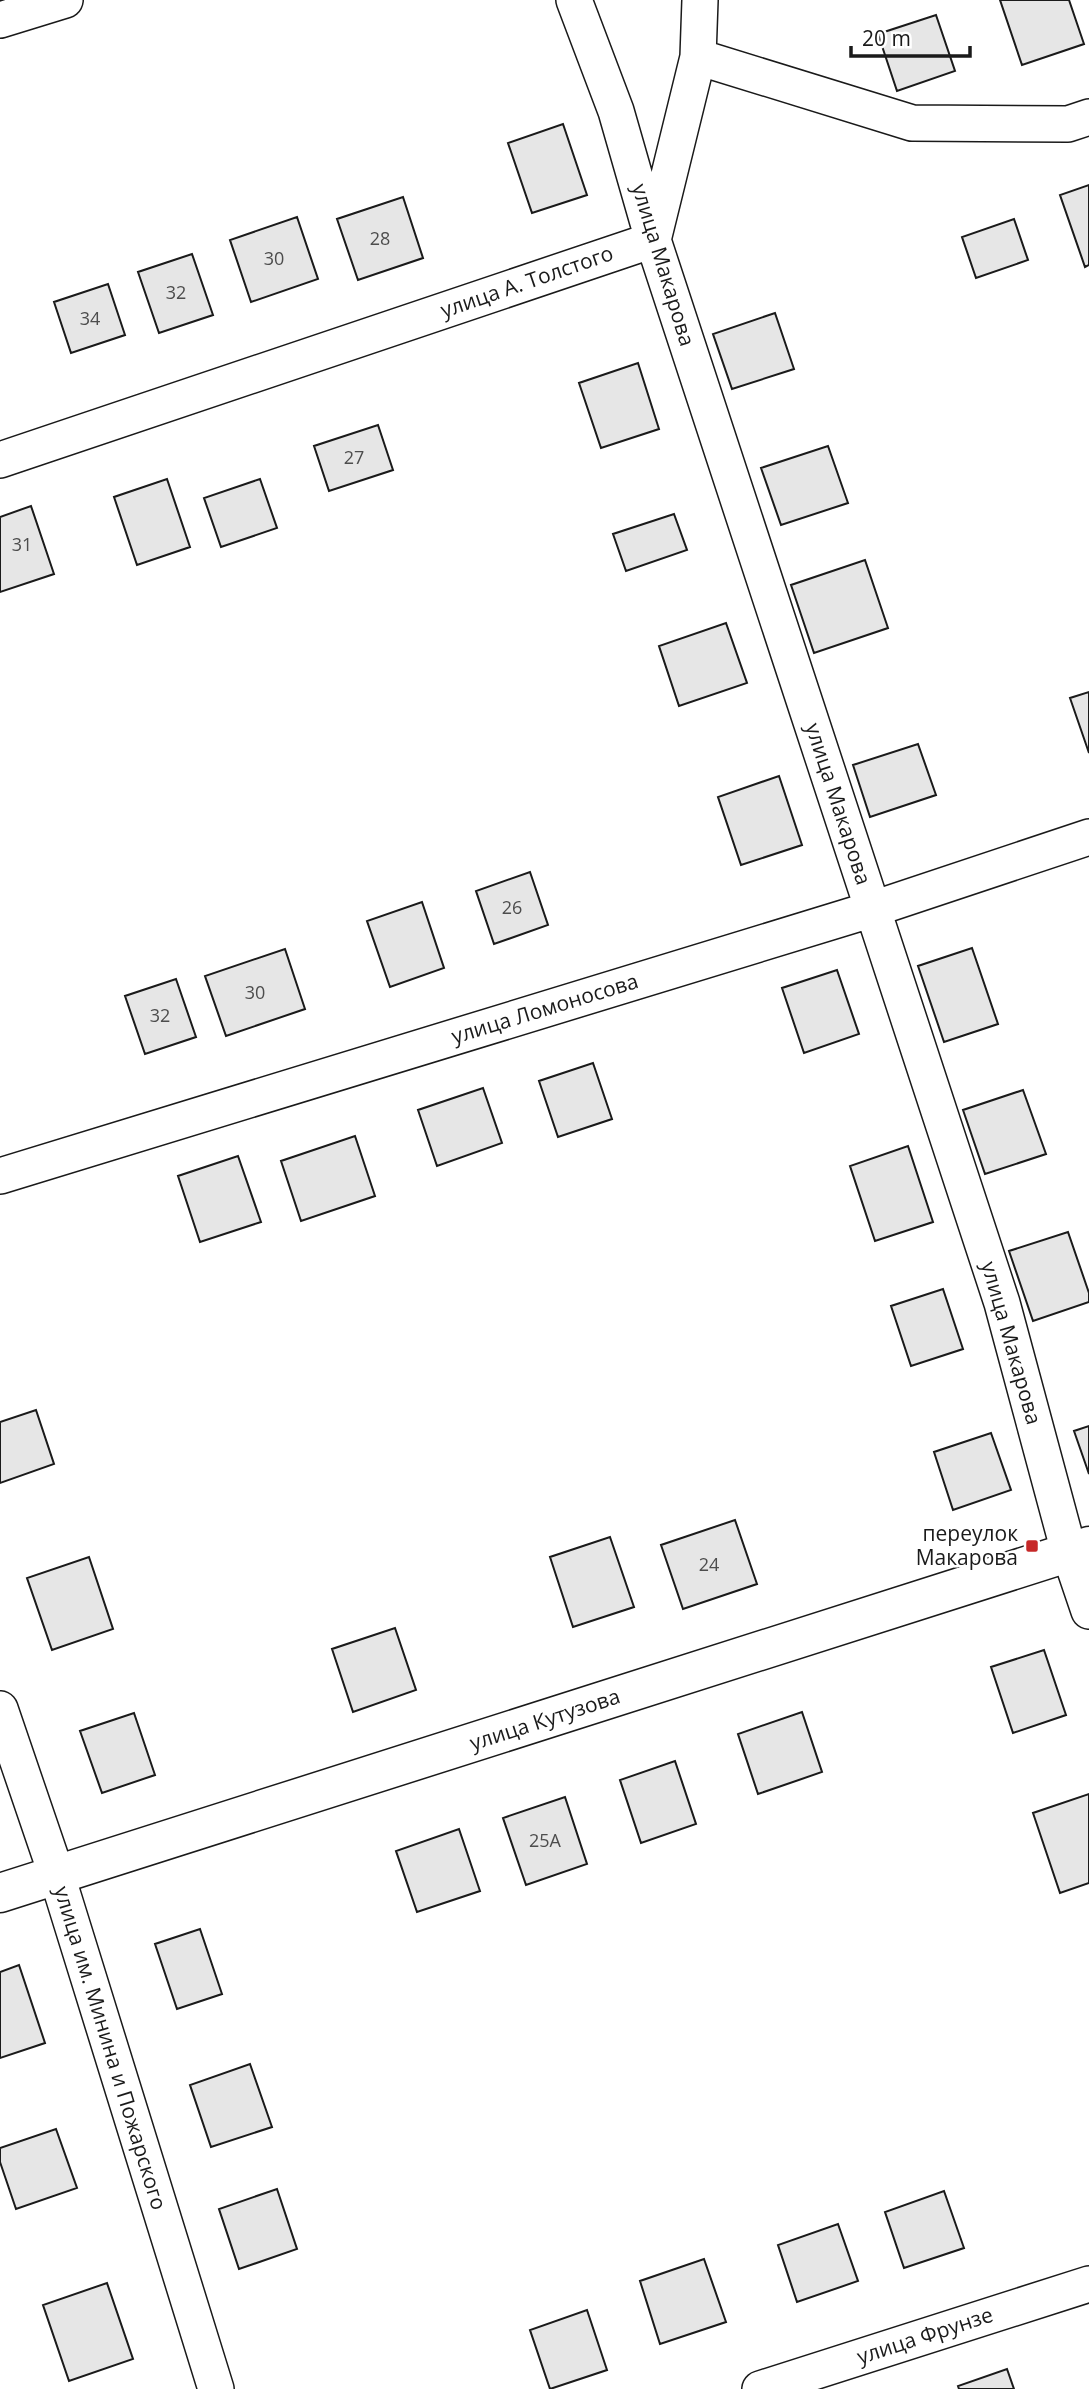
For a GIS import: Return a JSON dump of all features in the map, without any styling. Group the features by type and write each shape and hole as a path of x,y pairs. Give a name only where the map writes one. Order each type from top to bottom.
{"street":[{"path":"0,20 65,0"},
{"name":"улица Макарова","path":"574,0 616,111 653,240 1002,1303 1079,1549 1089,1611"},
{"path":"653,240 698,57 700,0"},
{"path":"698,57 912,122 1068,124 1089,117"},
{"name":"улица А. Толстого","path":"0,460 653,240"},
{"name":"улица Ломоносова","path":"0,1176 873,909 1089,837"},
{"name":"улица Кутузова","path":"0,1893 1079,1549"},
{"name":"улица им. Минина и Пожарского","path":"0,1709 57,1876 216,2389"},
{"name":"улица Фрунзе","path":"760,2389 1089,2284"}],"building":[{"path":"1000,0 1069,0 1084,44 1022,65"},
{"path":"936,15 955,71 897,91 878,34"},
{"path":"563,124 587,195 532,213 508,143"},
{"path":"1089,185 1089,265 1085,267 1060,195"},
{"path":"403,197 423,258 358,280 337,219"},
{"path":"297,217 318,279 251,302 230,240"},
{"path":"1014,219 1028,260 976,278 962,237"},
{"path":"192,254 213,315 159,333 138,272"},
{"path":"108,284 125,335 71,353 54,302"},
{"path":"775,313 794,369 732,389 713,334"},
{"path":"638,363 659,429 601,448 579,383"},
{"path":"378,425 393,470 329,491 314,446"},
{"path":"828,446 848,503 781,525 761,468"},
{"path":"167,479 190,547 137,565 114,497"},
{"path":"260,479 277,528 221,547 204,498"},
{"path":"31,506 54,574 0,592 0,517"},
{"path":"674,514 687,550 626,571 613,534"},
{"path":"865,560 888,628 814,653 791,585"},
{"path":"726,623 747,683 679,706 659,646"},
{"path":"1089,692 1089,753 1070,698"},
{"path":"918,744 936,795 870,817 853,765"},
{"path":"779,776 802,845 741,865 718,797"},
{"path":"530,872 548,925 494,944 476,891"},
{"path":"422,902 444,968 390,987 367,921"},
{"path":"972,948 998,1024 944,1042 918,966"},
{"path":"285,949 305,1009 226,1036 205,976"},
{"path":"837,970 859,1034 804,1053 782,988"},
{"path":"176,979 196,1037 145,1054 125,996"},
{"path":"593,1063 612,1119 558,1137 539,1081"},
{"path":"483,1088 502,1143 437,1166 418,1110"},
{"path":"1023,1090 1046,1154 985,1174 963,1110"},
{"path":"355,1136 375,1196 301,1221 281,1161"},
{"path":"908,1146 933,1222 875,1241 850,1166"},
{"path":"238,1156 261,1222 200,1242 178,1176"},
{"path":"1068,1232 1089,1293 1089,1302 1033,1321 1009,1251"},
{"path":"943,1289 963,1349 911,1366 891,1306"},
{"path":"36,1410 54,1464 0,1483 0,1422"},
{"path":"1089,1426 1089,1474 1074,1431"},
{"path":"991,1433 1011,1490 953,1510 934,1452"},
{"path":"735,1520 757,1584 683,1609 661,1545"},
{"path":"610,1537 634,1607 573,1627 550,1557"},
{"path":"89,1557 113,1629 52,1650 27,1578"},
{"path":"395,1628 416,1690 353,1712 332,1649"},
{"path":"1044,1650 1066,1715 1013,1733 991,1667"},
{"path":"802,1712 822,1772 758,1794 738,1734"},
{"path":"134,1713 155,1775 102,1793 80,1731"},
{"path":"675,1761 696,1824 641,1843 620,1780"},
{"path":"1089,1794 1089,1883 1060,1893 1033,1813"},
{"path":"565,1797 587,1864 526,1885 503,1818"},
{"path":"459,1829 480,1891 417,1912 396,1851"},
{"path":"200,1929 222,1994 177,2009 155,1944"},
{"path":"19,1965 45,2043 0,2058 0,1972"},
{"path":"250,2064 272,2127 211,2147 190,2085"},
{"path":"56,2129 77,2188 16,2209 0,2162 0,2148"},
{"path":"277,2189 297,2249 239,2269 219,2209"},
{"path":"944,2191 964,2248 904,2268 885,2212"},
{"path":"838,2224 858,2281 797,2302 778,2245"},
{"path":"704,2259 726,2322 660,2344 640,2281"},
{"path":"107,2283 133,2359 69,2381 43,2305"},
{"path":"587,2310 607,2370 550,2389 530,2330"},
{"path":"1007,2369 1014,2389 959,2389 958,2386"}],"place":[{"name":"переулок Макарова","path":"1032,1546"}]}
